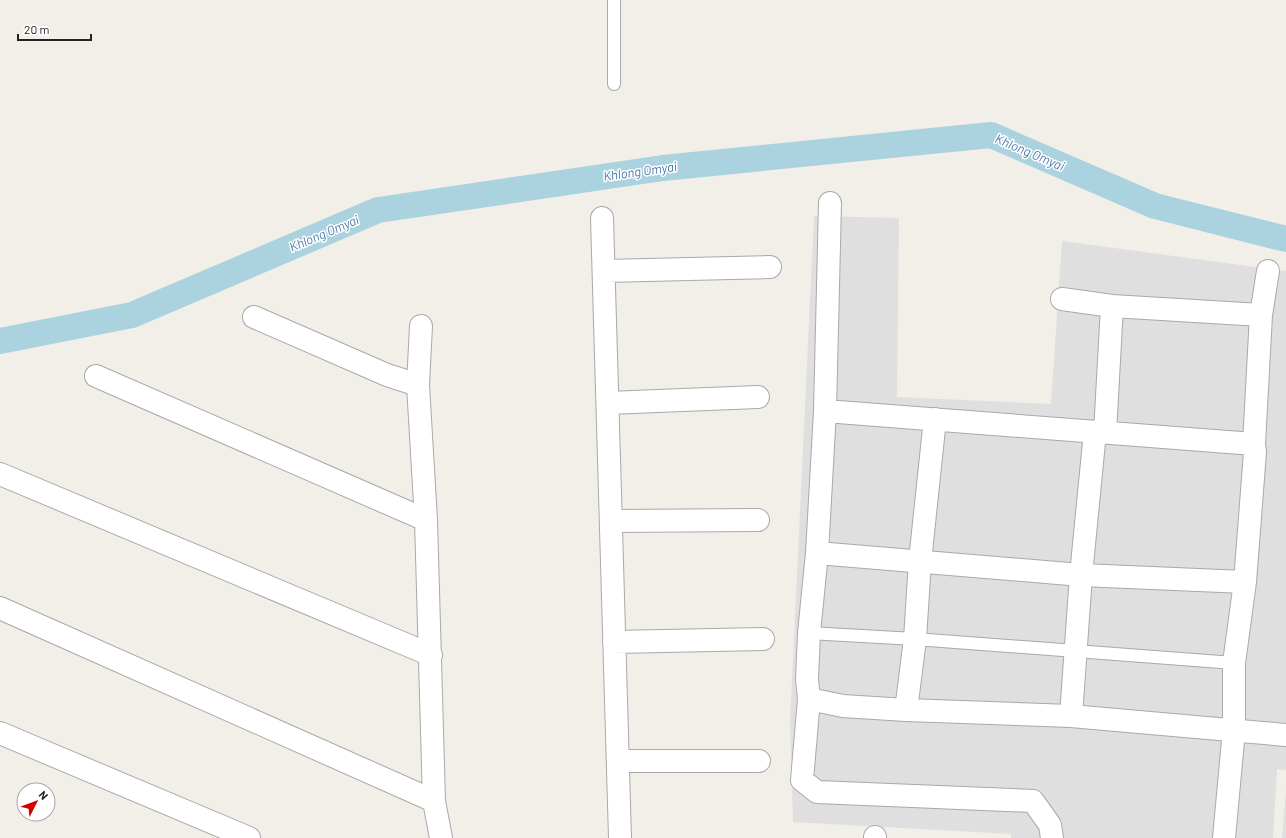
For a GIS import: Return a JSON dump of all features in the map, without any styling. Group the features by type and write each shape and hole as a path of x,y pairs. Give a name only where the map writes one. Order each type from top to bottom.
{"street":[{"path":"830,203 825,411 817,553 809,633 807,679 809,699 802,780 816,792 1033,801 1050,825 1052,838"},
{"path":"602,218 620,838"},
{"path":"604,271 770,267"},
{"path":"1224,838 1234,730 1234,663 1245,582 1255,452 1254,444 1262,315 1268,271"},
{"path":"1062,299 1112,306 1262,315"},
{"path":"1071,716 1081,575 1100,432 1112,306"},
{"path":"254,317 388,374 418,385"},
{"path":"421,326 418,385 426,520 434,801 441,838"},
{"path":"96,376 426,520"},
{"path":"608,403 758,397"},
{"path":"825,411 1254,444"},
{"path":"906,710 915,639 920,561 935,419"},
{"path":"0,474 431,655"},
{"path":"611,521 758,520"},
{"path":"817,553 1081,575 1245,582"},
{"path":"0,608 434,801"},
{"path":"614,642 763,639"},
{"path":"809,699 843,706 906,710 1071,716 1286,734"},
{"path":"0,733 249,838"},
{"path":"618,761 759,761"}],"lane":[{"path":"614,0 614,84"},
{"path":"809,633 915,639 1234,663"}],"shaded area":[{"path":"814,216 899,218 897,397 1051,404 1062,241 1286,271 1286,770 1277,769 1273,838 1011,838 1011,834 793,822 790,722"},
{"path":"1286,790 1286,838 1282,838"}],"waterway":[{"name":"Khlong Omyai","path":"0,341 132,315 378,210 663,168 991,135 1155,206 1286,239"}]}
